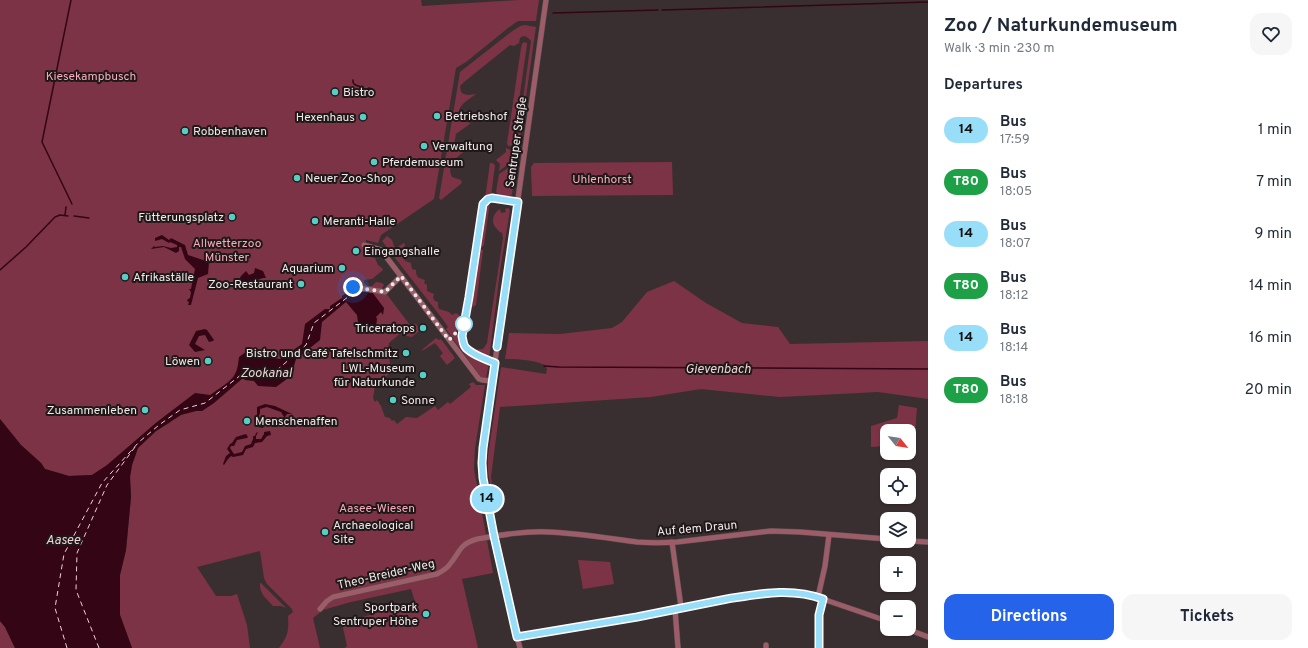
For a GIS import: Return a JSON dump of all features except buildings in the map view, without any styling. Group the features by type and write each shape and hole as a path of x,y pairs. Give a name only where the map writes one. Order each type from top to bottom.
{"street":[{"name":"Sentruper Straße","path":"520,648 494,536 483,478 482,463 492,381 546,0"},
{"path":"364,245 381,250 479,379 492,381"},
{"path":"353,287 385,292 401,276"},
{"name":"Auf dem Draun","path":"494,536 521,532 548,532 637,542 672,542 771,531 880,539"},
{"path":"819,648 820,598 829,535"},
{"name":"Theo-Breider-Weg","path":"320,609 333,597 437,574 450,564 457,552 466,543 477,539 494,536"},
{"path":"916,541 928,542"},
{"path":"672,542 681,607"},
{"path":"517,637 771,592 790,592 820,598 880,619"},
{"path":"675,609 678,648"},
{"path":"916,632 928,637"}],"green space":[{"path":"0,0 421,0 422,6 539,0 536,21 518,21 466,62 456,68 434,199 381,235 378,243 366,240 364,250 367,256 375,258 378,265 383,270 372,279 364,280 364,283 368,286 372,286 376,282 382,283 384,285 382,288 410,325 416,324 419,328 418,332 412,337 401,335 401,333 389,343 388,348 390,350 390,364 385,368 389,374 375,386 373,398 375,402 377,400 381,406 385,417 390,418 392,421 394,420 397,424 406,417 417,418 435,406 438,410 448,402 450,404 471,387 469,384 473,382 476,385 485,385 475,448 474,469 493,573 462,579 478,648 345,648 347,646 342,623 415,602 411,589 351,602 323,610 313,618 320,648 279,648 287,633 288,616 293,612 292,609 267,584 264,578 260,551 197,567 216,596 231,596 237,594 247,625 250,648 132,648 120,615 119,597 120,575 126,550 131,497 130,477 132,465 138,448 156,431 171,422 157,422 107,466 92,475 69,476 45,469 41,463 21,445 0,419"},
{"path":"525,25 536,27 512,194 509,198 500,196 496,192 499,174 514,164 531,41 527,37 523,36 520,38 519,43 514,46 510,45 460,86 461,92 465,94 476,94 465,102 460,108 459,116 461,121 471,123 456,134 454,145 457,149 465,151 458,156 450,168 452,177 461,180 462,183 441,200 439,198 460,72 511,32 520,26"},
{"path":"524,42 527,43 527,45 513,141 512,145 508,146 507,143 521,48"},
{"path":"506,148 510,150 513,149 510,163 499,171 500,164 496,160 506,152"},
{"name":"Uhlenhorst","path":"672,162 673,195 532,196 531,167 534,163"},
{"path":"490,163 495,165 491,196 485,199"},
{"path":"490,201 484,245 481,248 478,245 484,210 486,204"},
{"path":"508,208 510,210 500,271 489,359 473,350 483,349 487,343 503,238 502,233 495,227 493,218 500,209 501,213 506,212 505,209"},
{"path":"387,236 392,240 396,248 404,243 405,244 404,248 397,252 398,255 402,255 405,261 411,263 412,269 416,270 418,277 425,280 424,283 427,285 427,291 434,294 433,298 438,302 439,309 449,312 452,315 456,313 459,315 460,318 456,334 461,335 463,345 470,352 489,363 486,378 481,377 446,329 448,327 444,321 382,241"},
{"path":"478,249 483,250 476,305 473,307 470,304"},
{"path":"674,281 706,303 742,323 778,327 790,344 928,341 928,399 878,392 780,397 701,389 651,397 500,407 491,477 494,507 488,472 488,456 501,367 546,374 547,369 545,365 536,362 505,359 509,333 560,334 612,328 622,322 647,292"},
{"path":"436,338 439,340 441,339 455,358 447,365 440,356 443,353 435,343 422,351"},
{"path":"899,405 917,408 916,424 880,424 880,446 871,447 871,426 897,418"},
{"path":"578,560 610,562 614,584 583,589"},
{"path":"260,583 286,608 281,606 273,606 262,593"},
{"path":"0,621 5,627 15,648 0,648"}],"water":[{"path":"162,235 169,240 171,238 185,245 188,255 209,262 208,274 198,278 191,305 188,305 189,302 187,301 190,298 191,292 189,289 191,289 195,269 185,259 181,247 179,247 179,251 176,253 164,247 151,249 154,246 163,246 171,248 177,247 177,245 162,239 155,241 155,238"},
{"path":"255,268 263,271 266,278 249,283 246,286 239,285 238,282 246,271 249,275 254,273"},
{"name":"Aasee","path":"351,290 372,292 384,308 383,315 381,312 376,317 376,327 368,334 358,322 357,315 346,302 322,322 320,340 296,359 291,376 276,387 258,386 254,381 245,380 243,378 214,403 202,411 181,415 156,431 138,448 132,465 130,477 131,497 126,550 120,575 120,615 132,648 15,648 5,627 0,621 0,419 21,445 41,463 45,469 69,476 92,475 107,465 157,422 195,393 210,395 228,382 236,372 239,357 250,349 255,355 280,359 302,344 305,324 325,309 330,309 330,306"},
{"path":"205,329 214,340 209,342 205,335 199,336 195,344 205,350 195,352 189,345 196,331"},
{"path":"265,404 275,406 292,414 287,414 283,420 285,423 282,421 278,425 274,426 265,422 263,428 259,427 258,426 264,419 274,423 284,417 281,412 267,407 260,409 256,422 254,420 257,414 257,407"},
{"path":"270,431 271,435 267,436 262,442 255,443 253,447 246,449 243,455 231,456 224,465 223,464 226,456 230,453 227,449 236,437 246,434 248,437 237,440 234,446 231,446 230,448 234,454 242,452 245,446 251,444 253,436 255,436 256,433 258,432 256,439 261,439 264,432"}],"waterway":[{"path":"71,0 42,142 72,204"},
{"path":"662,10 928,2"},
{"path":"553,13 658,10"},
{"path":"353,80 354,84 362,87 365,91 369,88 372,89 371,96 366,96"},
{"path":"65,215 66,207"},
{"path":"0,270 26,247 55,217 60,215 68,216"},
{"path":"74,216 89,218"},
{"name":"Gievenbach","path":"544,366 928,369"}],"ferry route":[{"path":"67,648 55,608 64,554 102,483 139,442 180,410 205,403 246,371 269,377 306,345 314,323 357,290"},
{"path":"99,648 76,590 77,553 107,485 135,447"}],"bus line":[{"name":"14","path":"497,347 518,202 492,198 488,199 483,204 462,336 466,348 495,363 483,448 483,478 494,536 517,637 771,592 790,592 811,595 823,599 820,606 819,615 819,648"}],"place":[{"name":"Bistro","path":"335,92"},
{"name":"Betriebshof","path":"437,116"},
{"name":"Hexenhaus","path":"363,117"},
{"name":"Robbenhaven","path":"185,131"},
{"name":"Verwaltung","path":"424,146"},
{"name":"Pferdemuseum","path":"374,162"},
{"name":"Neuer Zoo-Shop","path":"297,178"},
{"name":"Fütterungsplatz","path":"232,217"},
{"name":"Meranti-Halle","path":"315,221"},
{"name":"Eingangshalle","path":"356,251"},
{"name":"Aquarium","path":"342,268"},
{"name":"Afrikaställe","path":"125,277"},
{"name":"Zoo-Restaurant","path":"301,284"},
{"name":"Triceratops","path":"423,328"},
{"name":"Bistro und Café Tafelschmitz","path":"406,353"},
{"name":"Löwen","path":"208,361"},
{"name":"LWL-Museum für Naturkunde","path":"423,375"},
{"name":"Sonne","path":"393,400"},
{"name":"Zusammenleben","path":"145,410"},
{"name":"Menschenaffen","path":"247,421"},
{"name":"Archaeological Site","path":"325,532"},
{"name":"Sportpark Sentruper Höhe","path":"426,614"}],"route":[{"path":"353,287 385,292 401,276 449,340 464,324"}],"park label":[{"name":"Kiesekampbusch","path":"91,76"},
{"name":"Allwetterzoo Münster","path":"227,250"},
{"name":"Aasee-Wiesen","path":"377,508"}],"water label":[{"name":"Zookanal","path":"266,372"}]}
